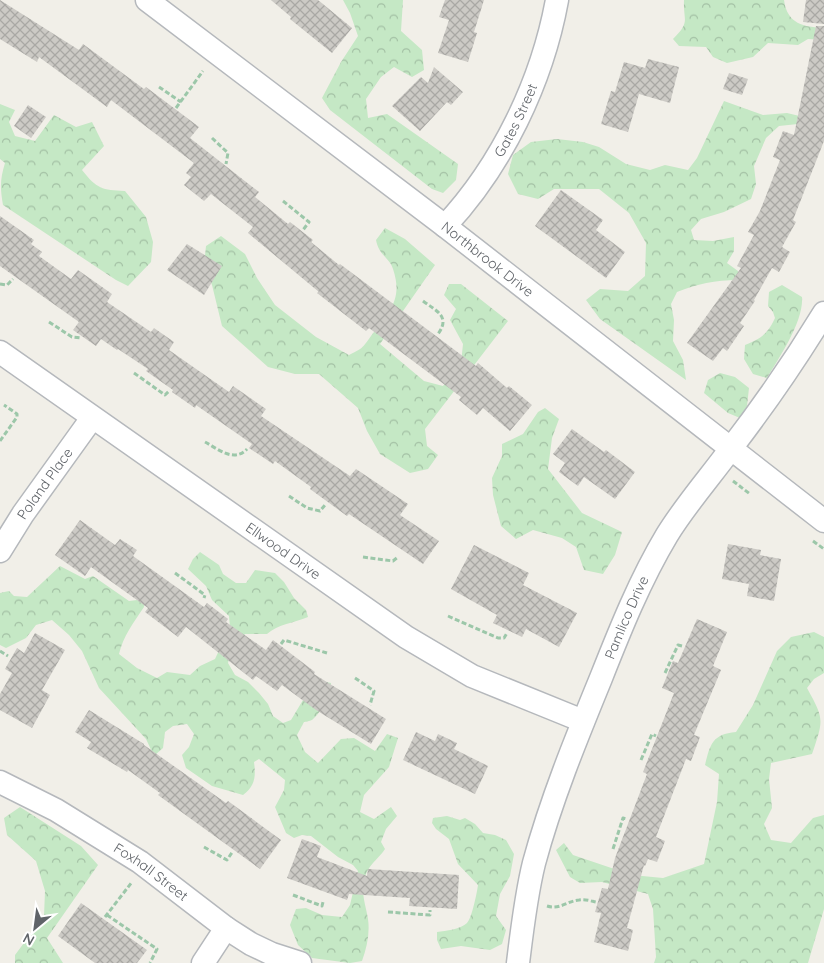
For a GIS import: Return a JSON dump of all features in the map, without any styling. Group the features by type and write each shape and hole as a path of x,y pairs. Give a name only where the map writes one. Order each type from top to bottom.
{"street":[{"name":"Northbrook Drive","path":"147,0 445,226 824,521"},
{"name":"Gates Street","path":"445,226 458,212 481,180 518,118 544,52 557,0"},
{"name":"Pamlico Drive","path":"518,963 534,863 553,802 583,721 638,590 668,534 790,366 824,313"},
{"name":"Ellwood Drive","path":"0,352 406,637 472,676 583,721"},
{"name":"Poland Place","path":"0,551 23,514 92,418"},
{"name":"Foxhall Street","path":"0,782 56,810 144,865 226,928 250,944 272,954 300,963"},
{"path":"203,963 226,928"}],"path":[{"path":"176,108 204,71"},
{"path":"159,87 181,102"},
{"path":"212,138 228,153 226,164"},
{"path":"284,201 309,222 303,230"},
{"path":"0,284 7,285 13,279"},
{"path":"423,302 440,314 443,319 442,327 438,334"},
{"path":"49,322 72,337 81,338"},
{"path":"134,373 165,395 170,390"},
{"path":"0,441 17,417 17,414 4,404"},
{"path":"205,442 234,456 242,454 247,449"},
{"path":"289,496 314,511 320,511 325,505"},
{"path":"363,557 393,561 398,557"},
{"path":"175,573 205,595 204,598"},
{"path":"448,616 498,638 504,638 507,633"},
{"path":"281,644 284,640 327,654"},
{"path":"665,673 678,645 682,646"},
{"path":"0,651 8,656"},
{"path":"355,678 374,692 370,705"},
{"path":"641,760 652,734 656,736"},
{"path":"613,849 623,818 627,819"},
{"path":"204,847 227,860 233,851"},
{"path":"144,865 106,916 157,949 150,963"},
{"path":"293,895 322,906 323,902"},
{"path":"527,900 554,908 581,899 596,902"},
{"path":"388,912 430,915 430,910"}],"green space":[{"path":"343,0 403,0 401,31 422,50 424,70 412,77 394,67 381,77 366,99 368,118 387,114 458,164 456,180 443,193 432,189 330,110 322,98 341,62 358,36"},
{"path":"684,0 784,0 789,14 798,23 810,27 824,28 824,40 808,39 798,45 768,43 753,57 727,63 713,57 706,47 679,46 673,39 679,33 685,21"},
{"path":"724,101 763,115 787,113 812,119 798,124 779,126 766,138 754,166 756,184 751,199 724,212 701,219 691,230 694,240 713,241 734,237 734,251 727,263 738,271 738,280 706,283 677,292 671,304 674,320 673,341 683,360 686,380 600,319 586,300 600,289 628,291 645,276 646,243 629,213 599,189 554,189 538,199 518,194 508,174 513,155 531,142 557,139 583,142 599,147 626,164 650,170 665,165 688,170 697,158"},
{"path":"0,104 15,110 9,122 15,136 35,141 54,115 76,127 92,122 104,146 82,170 100,187 125,191 146,217 153,242 151,262 128,286 3,205 1,184 5,163 0,159"},
{"path":"385,228 405,239 435,265 380,344 424,381 443,386 461,363 463,344 450,320 456,309 444,295 449,284 461,284 508,321 425,429 427,446 438,455 428,469 410,473 380,454 367,431 358,408 319,374 295,374 268,367 222,326 212,285 204,265 206,246 221,236 245,254 257,278 275,305 316,337 349,355 359,350 366,343 390,310 396,296 396,279 392,265 380,250 376,240"},
{"path":"782,285 802,297 802,307 790,339 767,378 753,374 744,359 745,345 763,335 772,324 775,318 768,306 769,292"},
{"path":"720,373 735,377 749,388 747,406 740,418 728,413 704,393 708,380"},
{"path":"545,408 559,419 552,438 548,469 582,513 622,532 615,555 603,574 584,570 576,547 562,538 533,530 516,539 501,526 493,495 492,478 502,456 502,444 523,434 538,412"},
{"path":"200,552 219,565 223,574 236,583 246,583 255,570 275,573 306,610 308,617 281,626 267,634 245,634 231,652 228,663 235,675 248,682 259,693 268,704 273,716 283,723 291,720 312,685 321,681 331,683 322,708 312,720 304,722 297,735 305,752 318,763 341,739 354,738 375,751 387,734 398,738 389,767 364,795 360,812 374,819 391,807 397,816 386,829 381,842 385,849 365,876 363,895 369,930 362,961 350,963 312,958 298,945 290,925 296,909 306,908 322,915 342,917 350,905 358,871 353,865 338,857 311,836 302,835 294,838 286,833 275,807 284,790 285,780 259,759 254,762 255,777 252,785 243,795 212,786 186,768 182,755 189,747 194,734 187,724 173,726 165,732 163,748 154,756 146,739 99,688 82,651 69,635 52,620 36,625 26,638 6,648 0,645 0,593 9,591 14,596 27,597 60,566 85,579 93,576 129,601 137,600 144,603 144,607 126,635 119,654 137,668 157,678 167,672 190,675 200,666 215,659 230,627 229,616 212,600 206,586 188,569 193,559"},
{"path":"814,632 824,637 824,673 814,679 807,688 819,713 819,733 812,754 771,763 769,779 772,808 764,824 771,840 791,843 813,818 824,815 824,909 808,963 654,963 656,957 653,909 648,894 602,882 580,883 570,877 556,850 564,843 573,855 632,875 663,878 704,864 717,802 719,774 705,765 711,746 722,735 736,732 753,705 777,651 791,637"},
{"path":"20,807 81,846 98,865 47,938 63,963 15,963 15,955 44,916 45,891 36,861 7,835 4,818"},
{"path":"447,816 460,820 465,818 475,824 483,833 495,835 506,840 514,854 510,876 500,894 496,916 506,930 502,944 490,950 461,946 441,949 437,940 437,932 457,928 467,923 478,885 458,864 449,839 436,829 432,823 433,818"}],"building":[{"path":"0,0 79,50 83,44 144,89 146,87 199,127 190,138 259,192 255,197 288,224 290,222 313,240 311,242 339,265 476,366 478,363 507,388 509,386 532,405 510,431 483,408 477,415 459,400 461,397 369,328 366,331 317,293 319,292 248,233 253,227 211,194 204,201 184,185 191,177 186,173 194,163 111,100 107,107 39,57 37,62 0,39"},
{"path":"271,0 318,0 352,28 332,53 290,19 291,17"},
{"path":"445,0 484,0 474,32 477,33 468,62 438,53 449,20 439,17"},
{"path":"806,0 824,0 824,24 803,22"},
{"path":"816,26 824,26 824,141 793,220 796,222 782,247 790,252 779,272 772,268 755,301 740,323 744,326 727,351 723,348 713,361 687,343 741,268 737,266 754,235 748,232 760,211 780,160 773,157 783,131 794,135"},
{"path":"648,59 679,67 670,103 639,94 628,132 601,124 611,91 615,92 624,62 645,68"},
{"path":"434,67 463,92 451,105 447,102 420,131 392,106 421,77 428,83"},
{"path":"729,73 748,79 742,95 723,89"},
{"path":"28,105 46,117 31,138 14,126"},
{"path":"561,190 603,220 596,230 625,252 606,278 535,226"},
{"path":"0,216 34,240 31,244 42,252 39,256 71,279 78,270 112,294 107,302 151,332 154,328 174,342 169,350 229,392 233,386 266,409 261,416 350,476 356,469 408,504 400,515 439,541 423,564 349,514 347,516 275,461 273,464 249,448 252,444 196,405 195,408 172,392 173,390 146,371 148,369 101,339 96,346 73,330 79,322 0,266"},
{"path":"187,244 222,266 204,295 167,270"},
{"path":"572,429 604,452 606,450 635,472 615,499 584,477 578,486 559,472 565,463 553,454"},
{"path":"80,520 115,545 120,539 137,550 133,556 204,607 207,603 228,619 226,622 266,650 273,640 315,672 314,674 386,719 371,744 316,710 282,685 277,691 256,676 253,680 186,627 178,637 145,612 148,608 91,567 85,576 55,555"},
{"path":"728,544 761,550 760,555 781,559 774,601 747,596 749,584 722,579"},
{"path":"474,545 529,573 523,585 577,613 559,647 526,629 522,637 493,623 497,615 451,589"},
{"path":"697,619 727,632 713,666 721,670 694,735 700,737 691,761 686,759 656,837 665,841 657,862 648,859 644,865 627,928 633,930 628,951 594,942 601,913 595,912 602,888 608,889 615,858 647,774 643,772 674,693 662,688 673,661 678,663"},
{"path":"35,633 65,650 42,690 50,695 32,728 0,710 0,694 12,673 5,669 17,648 24,653"},
{"path":"89,710 144,744 226,803 228,801 281,840 260,869 158,795 160,793 128,770 127,772 87,748 91,742 75,732"},
{"path":"416,732 435,741 438,734 457,743 454,749 488,766 475,794 403,760"},
{"path":"302,839 321,846 317,857 367,876 368,869 459,875 457,909 409,906 410,898 349,894 347,900 287,878"},
{"path":"81,903 147,950 137,963 95,963 58,936"}]}
